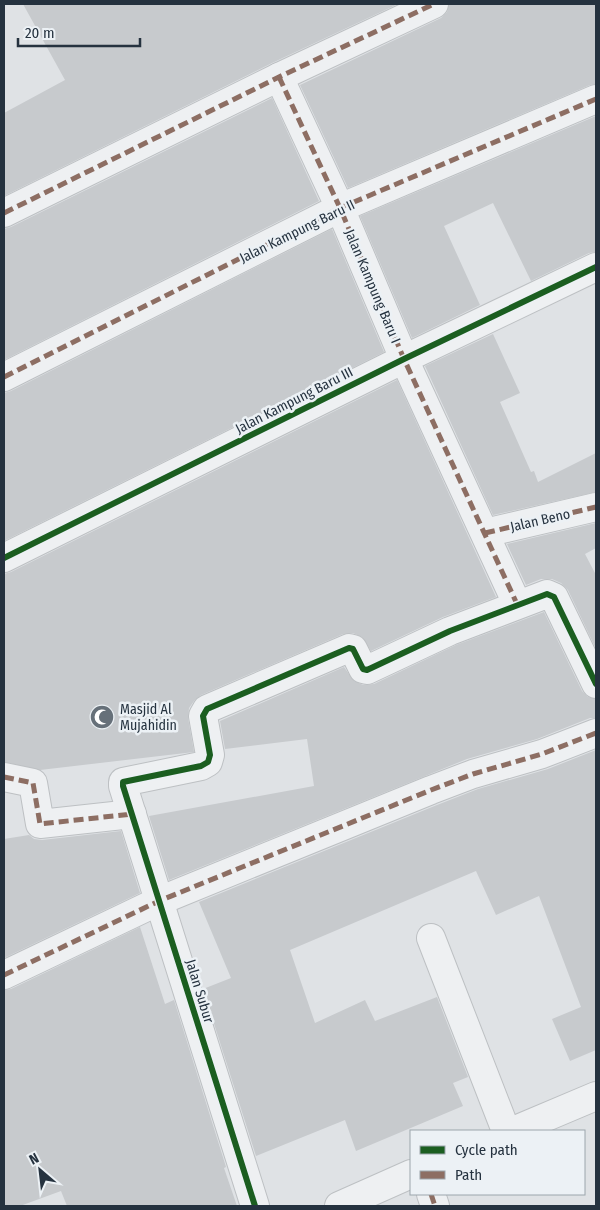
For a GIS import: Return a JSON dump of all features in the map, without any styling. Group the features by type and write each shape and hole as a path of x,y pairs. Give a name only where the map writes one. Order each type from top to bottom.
{"street":[{"path":"4,213 279,76 434,4"},
{"name":"Jalan Kampung Baru I","path":"279,76 340,208 404,359 517,604"},
{"name":"Jalan Kampung Baru II","path":"4,376 340,208 596,99"},
{"name":"Jalan Kampung Baru III","path":"4,558 404,359 596,266"},
{"name":"Jalan Beno","path":"485,533 596,507"},
{"path":"517,604 547,594 554,597 596,684"},
{"name":"Jalan Subur","path":"255,1206 123,782 201,766 208,762 210,755 202,716 207,709 350,648 353,649 363,669 367,670 450,631 517,604"},
{"path":"4,975 159,902 473,774 542,754 596,734"},
{"path":"4,777 33,783 40,824 132,814"},
{"path":"431,938 506,1130"},
{"path":"515,1130 596,1096"},
{"path":"339,1206 410,1174"}],"building":[{"path":"23,4 398,4 272,63 4,196 4,113 65,80"},
{"path":"449,4 596,4 596,84 348,188 300,85 441,18 447,12"},
{"path":"272,98 319,201 4,360 4,229"},
{"path":"596,116 596,252 589,253 531,281 493,203 444,226 480,305 412,338 360,216"},
{"path":"332,229 384,352 4,541 4,393"},
{"path":"493,334 520,393 500,402 531,472 534,471 538,482 596,453 596,492 493,515 425,366"},
{"path":"397,380 496,597 443,617 371,651 362,637 353,633 343,634 201,695 189,708 188,718 194,752 40,770 4,762 4,574"},
{"path":"596,523 596,548 585,554 596,575 596,649 568,590 561,583 552,579 541,579 526,585 507,544"},
{"path":"544,612 582,691 588,697 596,699 596,718 590,718 537,739 467,759 169,880 149,816 314,786 307,739 225,749 220,721 344,667 354,681 363,685 374,684 456,645"},
{"path":"596,750 596,1050 570,1061 552,1019 581,1007 539,896 496,915 476,871 290,950 315,1023 365,1000 375,1021 437,997 468,1077 453,1083 463,1106 356,1151 345,1120 256,1156 203,989 231,978 199,902 478,789 548,769"},
{"path":"121,831 140,893 4,958 4,839 29,835 34,839 42,840"},
{"path":"140,927 165,1004 174,1000 237,1206 67,1206 61,1191 20,1206 4,1206 4,990 11,989"}],"marked path":[{"path":"4,213 279,77 434,4"},
{"path":"279,77 340,208 404,359 517,604"},
{"path":"4,377 340,208 596,99"},
{"path":"485,533 596,507"},
{"path":"4,975 159,901 431,790 473,774 542,754 596,733"},
{"path":"4,777 33,783 40,824 132,814"},
{"path":"431,1195 435,1206"}],"cycle path":[{"path":"4,558 404,359 596,267"},
{"path":"255,1206 123,782 201,766 208,762 210,755 203,716 207,709 349,648 353,649 363,669 367,670 450,631 547,594 554,597 596,684"}],"place":[{"name":"Masjid Al Mujahidin","path":"102,717"}]}
